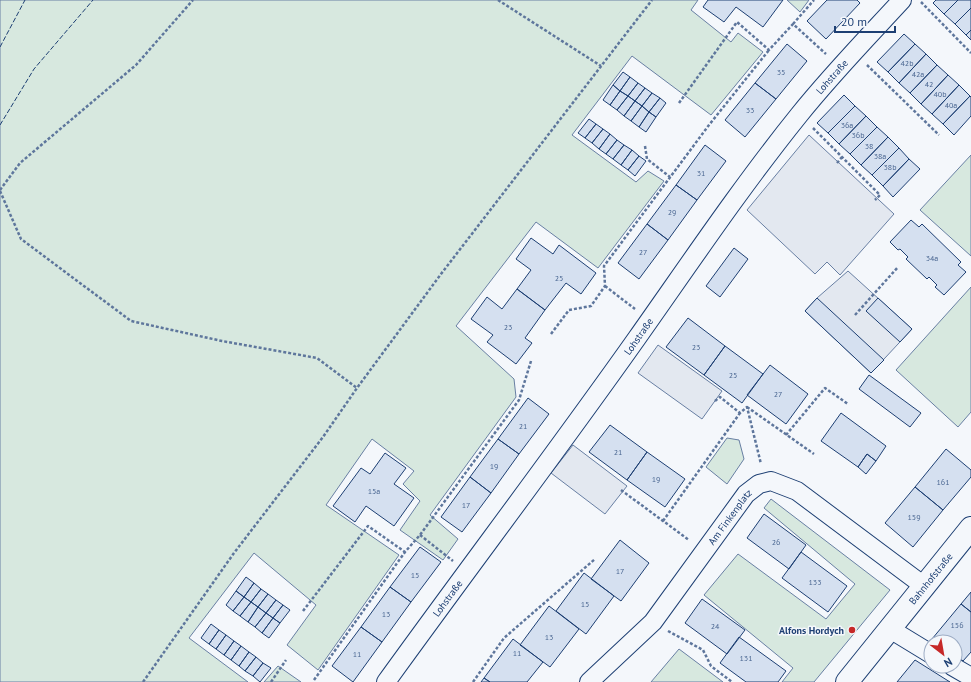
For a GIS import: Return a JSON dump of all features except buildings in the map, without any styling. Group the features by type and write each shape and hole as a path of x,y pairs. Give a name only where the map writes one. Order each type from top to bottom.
{"street":[{"name":"Lohstraße","path":"386,682 650,319 722,217 799,114 902,0"},
{"path":"765,482 771,481 797,491 924,586"},
{"name":"Am Finkenplatz","path":"589,682 653,622 746,494 759,484 765,482"},
{"name":"Bahnhofstraße","path":"847,682 971,528"},
{"path":"890,630 923,649"}],"path":[{"path":"192,0 136,65 20,164 0,191 20,239 131,321 222,341 317,358 357,388"},
{"path":"498,0 601,66"},
{"path":"143,682 234,553 324,437 357,388 441,274 652,0"},
{"path":"551,334 569,310 591,306 605,286 604,266 709,125 769,50 814,0"},
{"path":"919,0 971,52"},
{"path":"679,103 737,22 769,50"},
{"path":"793,24 840,67"},
{"path":"854,52 939,135"},
{"path":"799,114 880,195 875,200"},
{"path":"645,146 647,159 670,177"},
{"path":"837,163 842,157"},
{"path":"855,315 898,267"},
{"path":"605,286 650,319"},
{"path":"314,680 405,552 420,535 519,400 531,361"},
{"path":"786,435 825,388 848,404"},
{"path":"715,401 720,397 740,413"},
{"path":"662,521 740,413 747,407"},
{"path":"747,407 814,454"},
{"path":"747,407 765,482"},
{"path":"621,490 705,552"},
{"path":"303,611 368,526 405,552"},
{"path":"420,535 466,572"},
{"path":"473,682 504,638 595,559"},
{"path":"653,622 703,650 711,666 732,682"},
{"path":"271,682 286,660"}],"shaded area":[{"path":"0,0 698,0 691,10 731,42 738,33 763,52 711,115 632,56 572,135 636,182 648,171 664,181 598,268 536,222 456,326 514,379 516,397 430,515 458,539 443,560 400,530 420,501 403,484 414,471 372,439 326,505 399,555 318,670 287,645 316,605 254,553 189,638 248,682 0,682"},
{"path":"787,0 809,0 800,12"},
{"path":"809,135 894,214 840,275 827,262 815,274 747,210"},
{"path":"971,155 971,256 920,210"},
{"path":"848,271 912,329 871,373 805,311 817,298"},
{"path":"971,287 971,412 958,427 896,370"},
{"path":"658,345 722,391 702,419 638,373"},
{"path":"727,438 739,440 744,459 727,484 706,467"},
{"path":"573,445 627,486 605,514 551,473"},
{"path":"771,499 890,590 814,682 782,682 793,668 704,595 738,554 826,619 855,584 764,508"},
{"path":"679,649 723,682 651,682"},
{"path":"278,666 301,682 264,682"}],"fence":[{"path":"0,47 25,0"},
{"path":"0,125 34,69 93,0"}],"place":[{"name":"Alfons Hordych","path":"852,630"}]}
